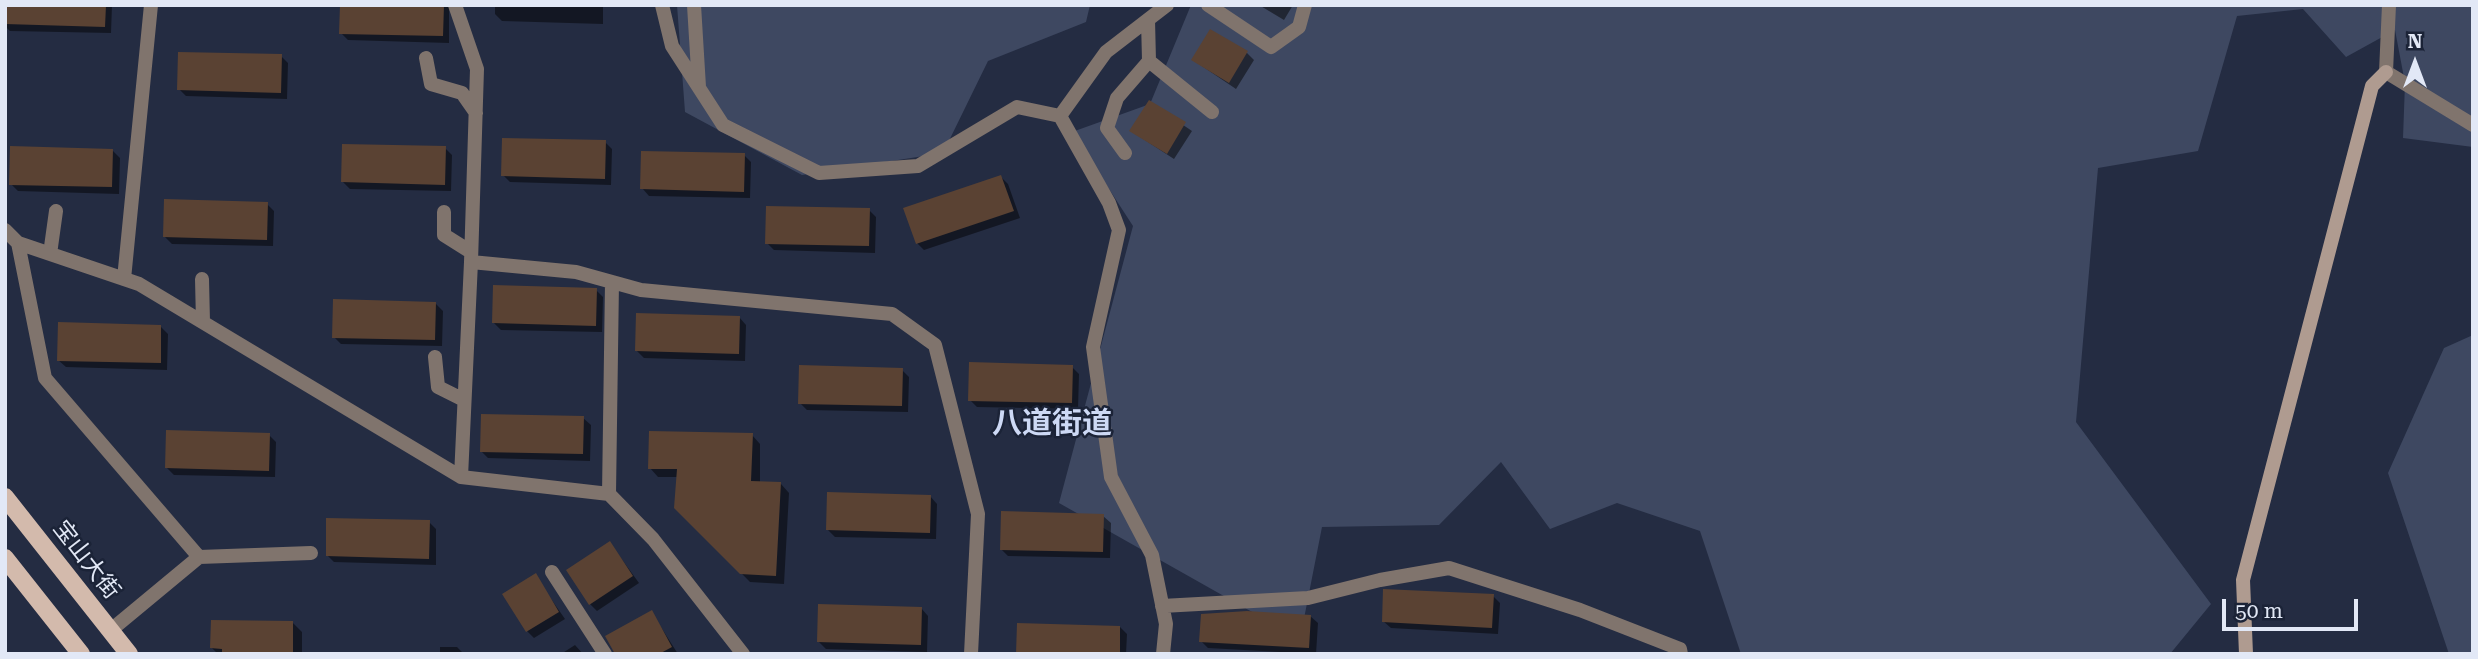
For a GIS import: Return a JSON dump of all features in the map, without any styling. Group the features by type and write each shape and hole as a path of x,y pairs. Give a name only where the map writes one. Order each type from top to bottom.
{"main road":[{"name":"宝山大街","path":"5,497 129,654"},
{"path":"5,558 81,654"}],"street":[{"path":"124,279 151,5"},
{"path":"455,5 477,69 461,477"},
{"path":"662,5 672,46 723,125 819,173 918,166 1017,107 1060,116 1109,203 1119,230 1093,347 1111,477 1152,555 1167,624 1163,654"},
{"path":"694,5 699,89"},
{"path":"1060,116 1106,52 1167,5"},
{"path":"1208,5 1271,47 1299,27 1305,5"},
{"path":"2246,654 2243,579 2372,86 2386,72 2389,5"},
{"path":"1125,153 1107,128 1116,98 1149,61 1148,20"},
{"path":"426,58 430,84 462,93 476,113"},
{"path":"1149,61 1212,112"},
{"path":"2386,72 2473,125"},
{"path":"50,254 56,211"},
{"path":"444,212 444,235 471,257 576,272 641,290 892,314 935,345 978,514 971,654"},
{"path":"5,230 18,243 139,284 461,477 609,494 653,539 743,654"},
{"path":"18,243 45,378 199,557"},
{"path":"202,279 203,322"},
{"path":"609,494 612,282"},
{"path":"435,357 438,387 464,400"},
{"path":"111,630 199,557 311,553"},
{"path":"1162,606 1308,598 1380,579 1449,568 1580,610 1681,649 1682,654"},
{"path":"552,572 605,654"}],"shaded area":[{"path":"677,5 1090,5 1086,22 988,61 943,153 802,175 685,112"},
{"path":"1191,5 2473,5 2473,147 2403,138 2405,83 2395,30 2346,57 2303,9 2237,16 2198,151 2098,168 2076,422 2211,604 2170,654 1741,654 1700,531 1617,503 1550,529 1501,462 1439,525 1322,527 1300,639 1059,503 1133,226 1072,132 1150,104"},
{"path":"2473,335 2473,654 2449,654 2388,473 2444,348"}],"building":[{"path":"5,5 106,5 105,27 5,24"},
{"path":"340,5 444,5 443,36 339,34"},
{"path":"1210,29 1248,51 1229,83 1191,60"},
{"path":"178,52 282,54 281,93 177,90"},
{"path":"1149,100 1186,122 1167,154 1129,131"},
{"path":"502,138 606,140 605,179 501,176"},
{"path":"342,144 446,146 445,185 341,182"},
{"path":"10,146 113,149 112,187 9,185"},
{"path":"641,151 745,153 744,192 640,189"},
{"path":"1001,175 1014,211 916,244 903,208"},
{"path":"164,199 268,202 267,240 163,237"},
{"path":"766,206 870,208 869,246 765,244"},
{"path":"493,285 597,288 596,326 492,323"},
{"path":"333,299 436,302 435,340 332,338"},
{"path":"636,313 740,316 739,354 635,351"},
{"path":"58,322 161,325 161,363 57,361"},
{"path":"969,362 1073,365 1072,403 968,401"},
{"path":"799,365 903,368 902,406 798,404"},
{"path":"481,414 584,416 583,454 480,452"},
{"path":"166,430 270,433 269,471 165,468"},
{"path":"649,431 753,433 751,481 781,482 776,576 740,574 674,508 677,469 648,469"},
{"path":"827,492 931,495 930,533 826,530"},
{"path":"1001,511 1104,514 1103,552 1000,550"},
{"path":"326,518 430,520 429,559 326,556"},
{"path":"610,541 633,576 589,605 566,570"},
{"path":"536,573 559,612 526,632 502,594"},
{"path":"1383,589 1494,594 1492,628 1382,622"},
{"path":"818,604 922,607 921,645 817,642"},
{"path":"652,610 672,647 659,654 615,654 605,636"},
{"path":"1247,611 1311,615 1309,648 1199,642 1201,614"},
{"path":"211,620 293,621 293,652 222,654 222,649 210,648"},
{"path":"1017,623 1120,626 1120,654 1016,654"}],"district":[{"name":"八道街道","path":"1052,424"}]}
